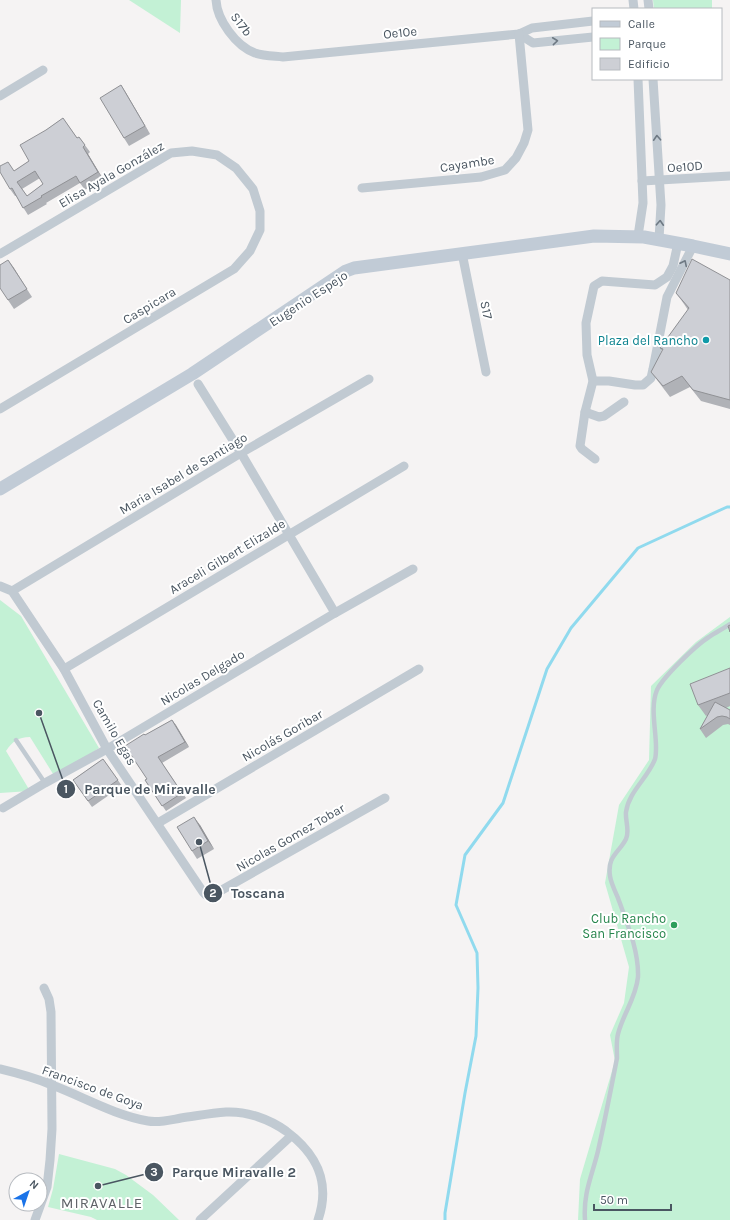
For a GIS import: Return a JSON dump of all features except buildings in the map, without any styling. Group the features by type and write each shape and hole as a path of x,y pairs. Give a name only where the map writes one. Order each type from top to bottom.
{"street":[{"name":"S17b","path":"216,0 216,9 227,29 243,46 256,54 283,57"},
{"name":"Oe10e","path":"283,57 519,34 532,28 592,21"},
{"path":"519,34 533,43 592,37"},
{"name":"Cayambe","path":"362,188 481,177 505,170 516,158 524,143 528,130 519,34"},
{"path":"0,96 43,70"},
{"path":"638,80 642,203 638,236"},
{"path":"654,80 661,205 660,239"},
{"path":"639,115 656,114"},
{"name":"Elisa Ayala González","path":"0,254 171,153 192,151 217,155 236,168 253,190"},
{"name":"Oe10D","path":"642,182 730,176"},
{"name":"Caspicara","path":"0,409 234,269 250,251 260,230 260,211 253,190"},
{"name":"Eugenio Espejo","path":"0,489 192,374 346,271 354,268 594,236 638,236 660,239 730,254"},
{"path":"595,459 580,446 585,412 592,381 587,355 586,324 594,286 602,281 655,285 667,277 673,266 678,243"},
{"path":"592,381 610,381 643,385 650,378 667,297 693,246"},
{"name":"S17","path":"462,253 486,372"},
{"path":"655,285 667,297"},
{"name":"Maria Isabel de Santiago","path":"12,590 241,453 368,380"},
{"path":"198,384 241,453 335,613"},
{"path":"585,412 599,417 604,416 624,402"},
{"name":"Araceli Gilbert Elizalde","path":"64,669 404,466"},
{"name":"Nicolas Delgado","path":"3,808 45,783 108,749 335,613 413,569"},
{"path":"0,586 12,590"},
{"name":"Camilo Egas","path":"12,590 64,669 108,749 206,895"},
{"name":"Nicolás Goribar","path":"158,823 419,669"},
{"name":"Nicolas Gomez Tobar","path":"206,895 213,895 385,798"},
{"path":"35,1220 47,1187 52,1129 51,1012 49,999 44,988"},
{"name":"Francisco de Goya","path":"0,1069 51,1084 102,1107 149,1121 160,1122 227,1112 245,1114 277,1125 302,1144 316,1164 321,1179 323,1193 318,1220"},
{"path":"200,1220 291,1136"}],"lane":[{"path":"585,1220 584,1206 587,1186 597,1152 617,1058 616,1045 618,1033 635,993 638,977 637,962 632,938 610,876 610,865 613,856 627,837 626,812 631,799 656,758 653,710 657,691 664,679 696,647 710,636 721,631 730,624"},
{"path":"16,740 45,783"}],"green space":[{"path":"129,0 181,0 180,33"},
{"path":"653,0 712,0 712,8 654,8"},
{"path":"0,600 21,616 99,748 55,777 30,737 22,738 16,741 6,751 30,791 0,793"},
{"name":"Club Rancho San Francisco","path":"730,617 730,1220 578,1220 580,1179 615,1061 610,1035 624,1003 629,967 605,883 619,805 649,760 651,686 696,642"},
{"path":"59,1154 115,1169 126,1175 153,1195 179,1220 97,1220 91,1217 48,1207 53,1189"}],"waterway":[{"path":"445,1220 465,1093 476,1036 478,988 477,953 456,905 465,855 503,803 547,669 571,628 638,548 727,507 730,507"}],"place":[{"name":"Plaza del Rancho","path":"706,340"},
{"name":"Parque de Miravalle","path":"39,713"},
{"name":"Toscana","path":"199,842"},
{"name":"Club Rancho San Francisco","path":"674,925"},
{"name":"Parque Miravalle 2","path":"98,1186"}],"district":[{"name":"MIRAVALLE","path":"102,1203"}]}
